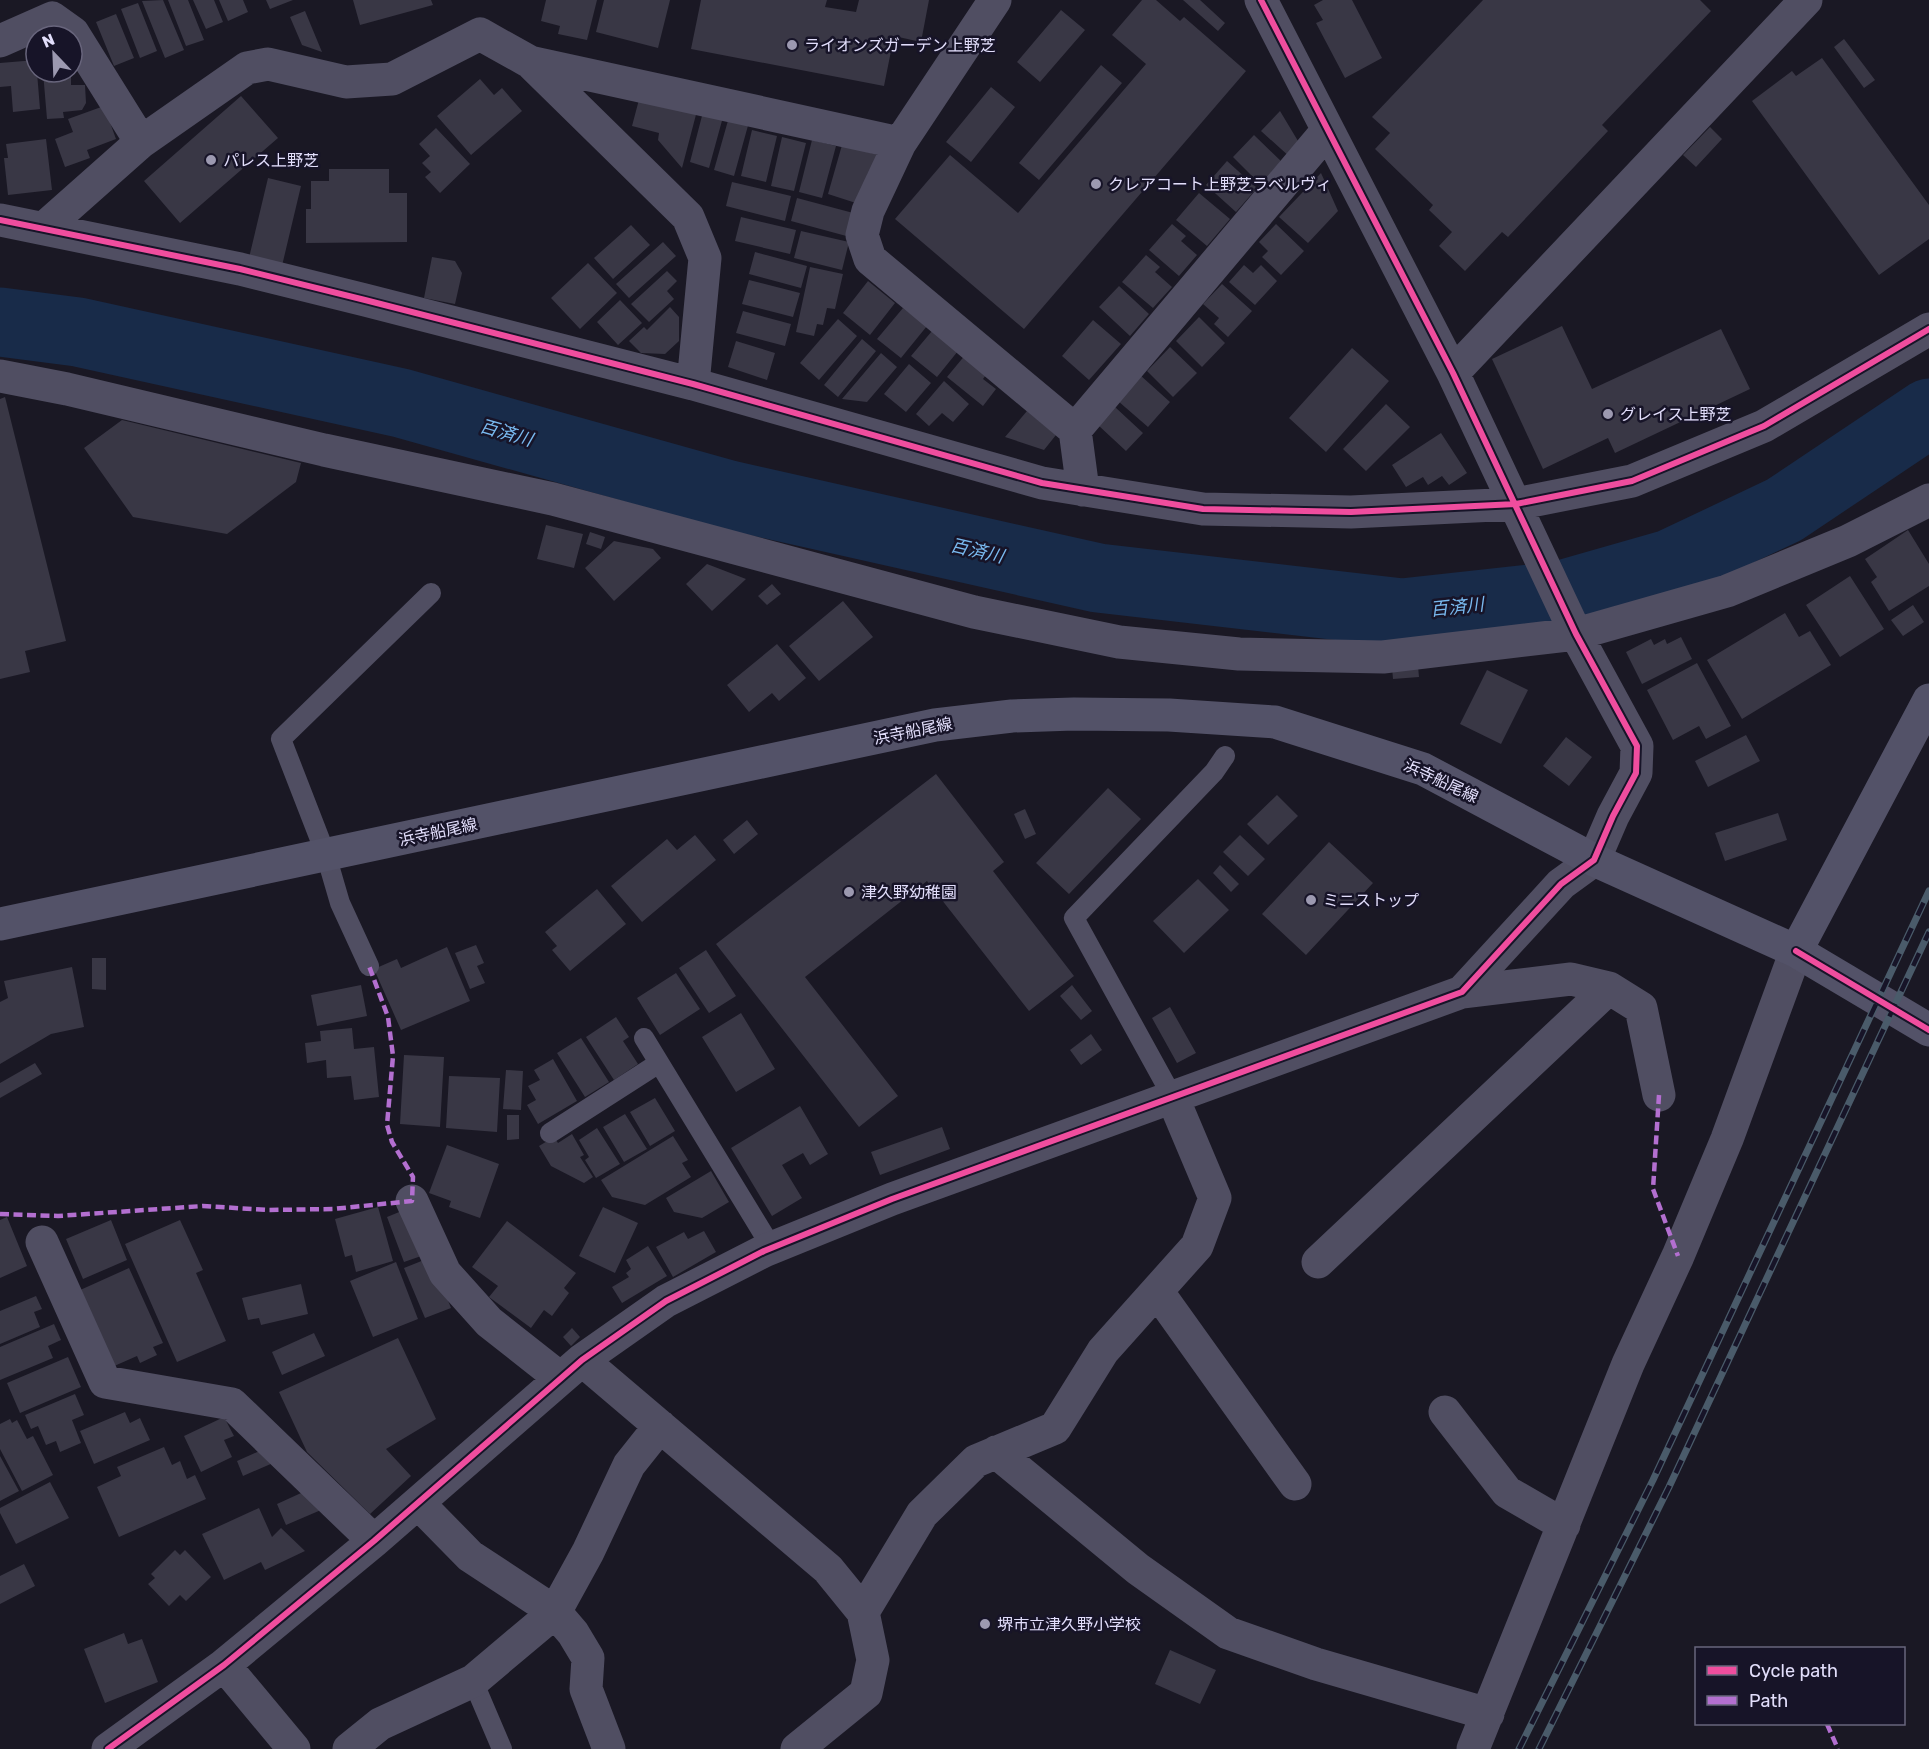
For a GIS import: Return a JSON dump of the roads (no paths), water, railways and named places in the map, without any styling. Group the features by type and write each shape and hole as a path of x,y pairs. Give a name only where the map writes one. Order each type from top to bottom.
{"street":[{"path":"996,0 900,143 868,211 862,236 870,259 1075,430 1083,490"},
{"path":"1261,0 1453,373 1573,626 1637,746 1636,773 1613,816 1594,860 1561,884 1462,992"},
{"path":"1453,373 1806,0"},
{"path":"0,41 52,18 73,33 141,142"},
{"path":"44,228 141,142 247,68 268,64 346,82 392,80 480,34 530,62 688,217 705,258 693,384"},
{"path":"530,62 900,143"},
{"path":"1075,430 1328,130"},
{"path":"0,220 240,269 693,384 1042,483 1203,509 1351,512 1518,508 1632,481 1764,426 1929,330"},
{"path":"0,376 67,389 324,450 553,499 974,612 1119,642 1239,654 1383,657 1573,626 1727,591 1848,541 1929,500"},
{"path":"1473,1749 1629,1364 1727,1139 1796,951 1929,700"},
{"name":"浜寺船尾線","path":"0,924 935,725 1012,716 1169,715 1275,722 1423,769 1594,860 1796,951 1929,1030"},
{"path":"108,1749 224,1665 418,1503 571,1369 666,1301 772,1248 892,1199 1462,992 1571,979 1609,988 1641,1008 1659,1095"},
{"path":"1318,1262 1609,988"},
{"path":"863,1612 922,1514 976,1461 1055,1428 1103,1351 1197,1246 1215,1198 1172,1096"},
{"path":"412,1201 445,1273 489,1322 571,1369 660,1426 828,1569 863,1612 873,1660 866,1693 798,1749"},
{"path":"42,1242 105,1382 232,1404 374,1540"},
{"path":"1157,1291 1295,1484"},
{"path":"1445,1412 1507,1492 1564,1525"},
{"path":"350,1749 380,1724 473,1681 555,1612 588,1552 629,1465 660,1426"},
{"path":"996,1452 1138,1569 1228,1633 1316,1664 1488,1714"},
{"path":"418,1503 470,1556 555,1612 573,1633 588,1658 586,1689 609,1749"},
{"path":"224,1665 294,1749"}],"lane":[{"path":"369,966 340,903 326,855 281,739 431,593"},
{"path":"1172,1096 1074,918 1214,772 1225,756"},
{"path":"644,1038 772,1248"},
{"path":"550,1132 659,1063"},
{"path":"473,1681 502,1749"}],"waterway":[{"name":"百済川","path":"0,322 78,332 401,403 729,495 1098,578 1402,613 1558,596 1670,564 1784,510 1929,413"}],"railway":[{"path":"1519,1749 1653,1480 1929,891"},
{"path":"1539,1749 1669,1487 1929,932"}],"place":[{"name":"ライオンズガーデン上野芝","path":"792,45"},
{"name":"パレス上野芝","path":"211,160"},
{"name":"クレアコート上野芝ラベルヴィ","path":"1096,184"},
{"name":"グレイス上野芝","path":"1608,414"},
{"name":"津久野幼稚園","path":"849,892"},
{"name":"ミニストップ","path":"1311,900"},
{"name":"堺市立津久野小学校","path":"985,1624"}]}
